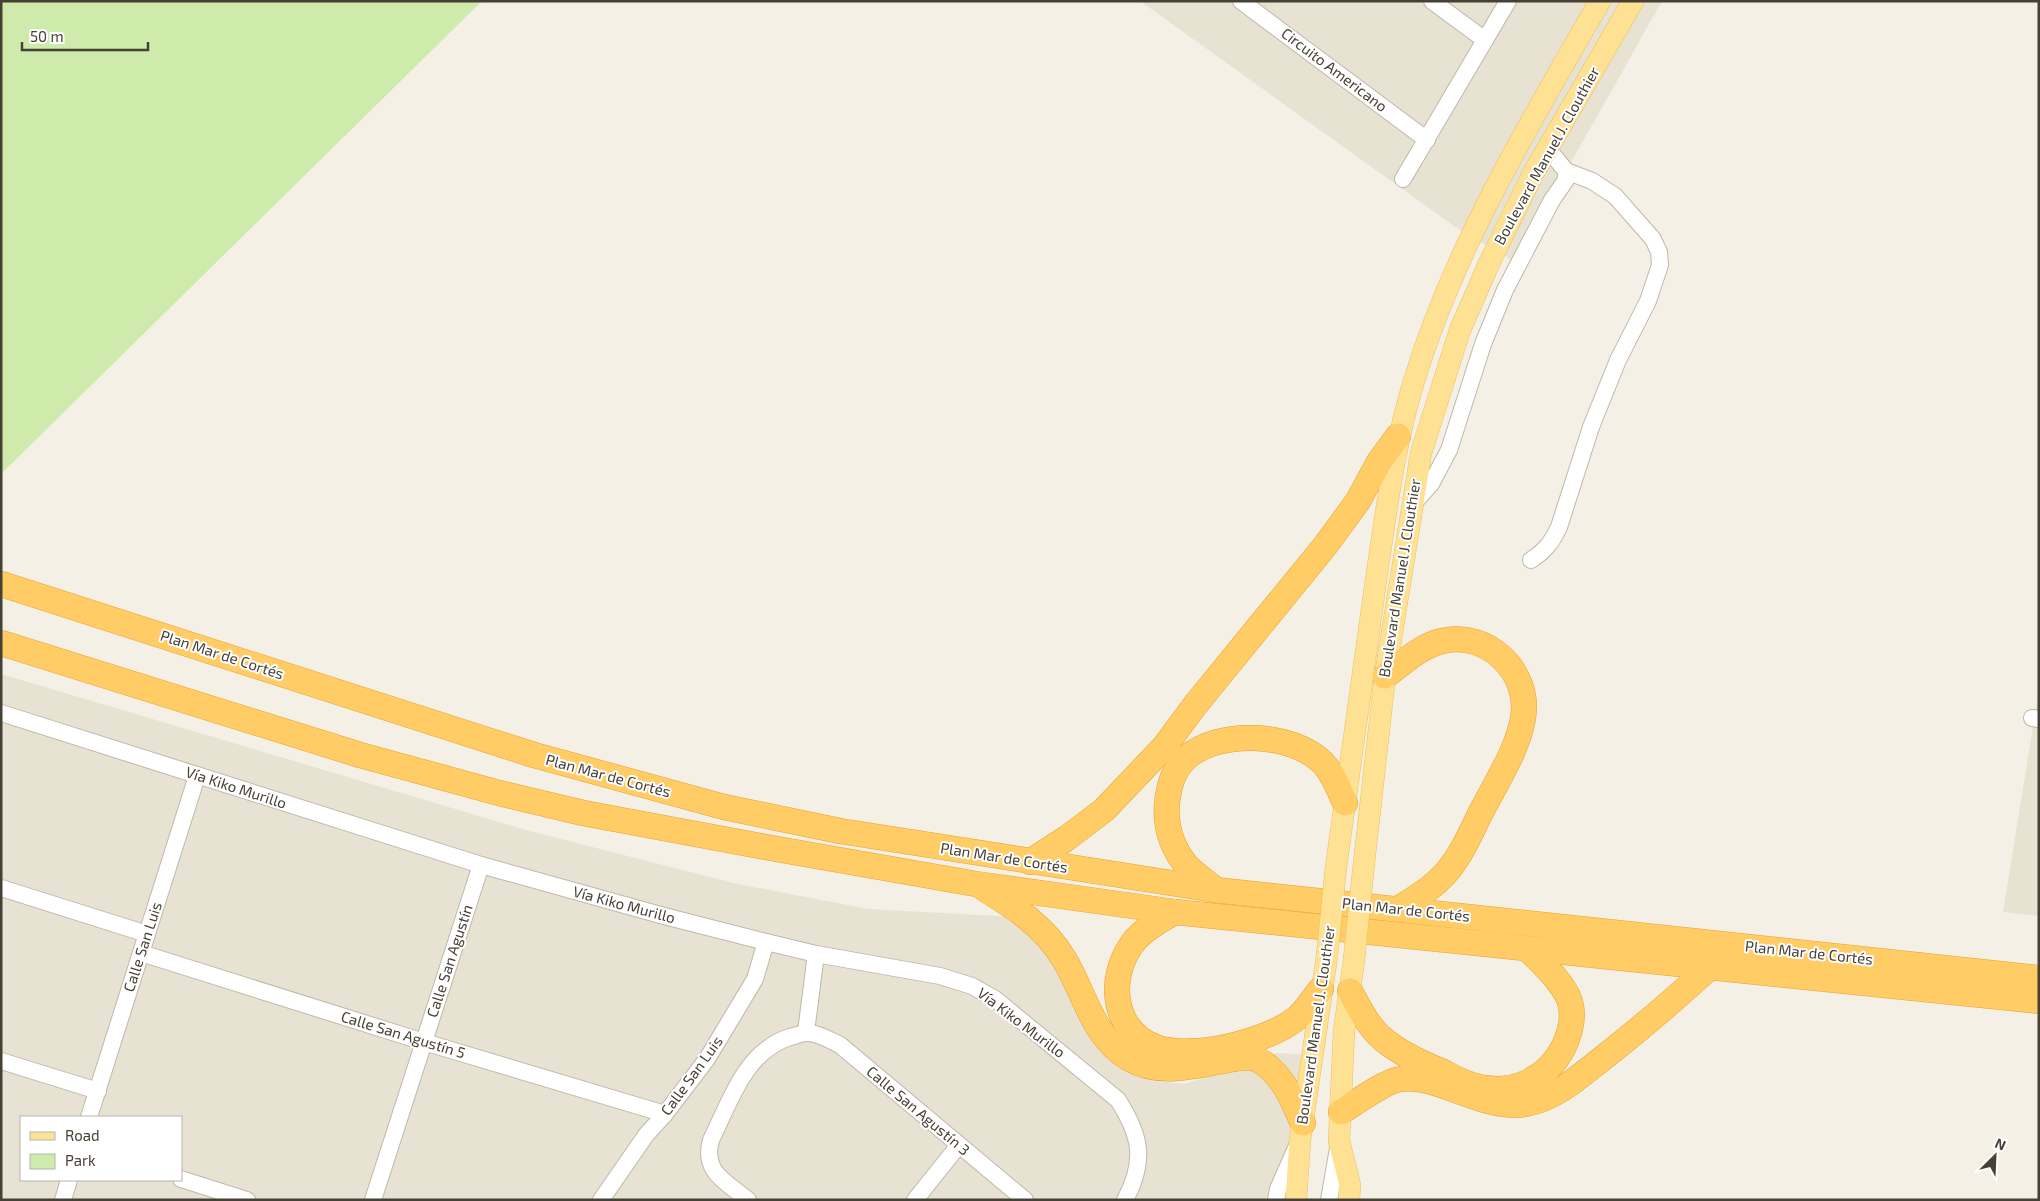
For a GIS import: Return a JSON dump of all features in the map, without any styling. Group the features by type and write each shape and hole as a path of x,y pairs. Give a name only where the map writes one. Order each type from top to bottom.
{"highway":[{"path":"1030,862 1067,838 1104,810 1164,747 1196,704 1325,546 1358,501 1379,462 1398,436"},
{"name":"Plan Mar de Cortés","path":"1,584 534,755 724,807 840,832 1216,890 2039,978"},
{"path":"1384,676 1425,648 1452,639 1473,640 1501,655 1509,664 1519,681 1524,705 1523,718 1510,755 1455,862 1426,892 1398,910"},
{"name":"Plan Mar de Cortés","path":"1,643 360,755 499,793 602,816 976,884 1175,912 2039,1001"},
{"path":"1216,890 1188,866 1172,842 1166,816 1169,788 1175,771 1184,759 1197,749 1223,740 1253,738 1282,741 1303,749 1322,763 1332,776 1345,803"},
{"path":"976,884 1015,907 1046,934 1064,957 1078,983 1087,1009 1096,1025 1106,1040 1122,1054 1141,1064 1158,1069 1175,1069 1240,1058 1253,1058 1261,1061 1282,1082 1301,1131"},
{"path":"1175,912 1154,924 1134,942 1122,960 1116,980 1117,1003 1123,1016 1132,1030 1146,1042 1170,1051 1191,1052 1234,1045 1281,1028 1297,1018 1321,989"},
{"path":"1350,991 1364,1016 1383,1040 1404,1054 1472,1085 1503,1089 1527,1084 1545,1073 1554,1064 1569,1037 1572,1018 1569,1000 1561,985 1528,949"},
{"path":"1341,1112 1389,1083 1400,1079 1424,1080 1494,1103 1513,1105 1539,1101 1570,1083 1666,1007 1710,967"}],"main road":[{"name":"Boulevard Manuel J. Clouthier","path":"1296,1200 1301,1131 1327,956 1336,867 1398,436 1414,380 1439,308 1469,241 1532,120 1600,1"},
{"name":"Boulevard Manuel J. Clouthier","path":"1349,1200 1350,1185 1339,1141 1344,1031 1354,960 1384,676 1420,453 1460,330 1491,259 1533,174 1633,1"}],"street":[{"name":"Circuito Americano","path":"1241,1 1427,140"},
{"path":"1432,1 1485,40"},
{"path":"1403,179 1508,1"},
{"path":"1531,560 1543,552 1553,540 1559,527 1590,427 1618,360 1648,301 1660,265 1659,252 1653,239 1615,196 1592,181 1566,171 1548,149"},
{"path":"1412,505 1431,484 1449,450 1484,344 1505,290 1552,200 1566,180 1566,171"},
{"name":"Vía Kiko Murillo","path":"1,713 482,865 664,916 766,942 816,954 940,976 972,986 995,999 1118,1100 1129,1116 1137,1137 1137,1176 1125,1200"},
{"name":"Calle San Luis","path":"89,1116 197,776"},
{"name":"Calle San Agustín","path":"373,1200 482,865"},
{"path":"1,888 147,934"},
{"name":"Calle San Luis","path":"601,1200 646,1135 665,1114 707,1059 755,979 766,942"},
{"name":"Calle San Agustín 5","path":"141,953 424,1042 665,1114"},
{"path":"748,1200 714,1172 709,1160 709,1150 743,1075 762,1052 782,1040 806,1032 816,954"},
{"name":"Calle San Agustín 3","path":"806,1032 822,1036 840,1045 1025,1200"},
{"path":"1,1061 98,1090"},
{"path":"1276,1200 1278,1189 1301,1131"},
{"path":"1329,1200 1339,1141"},
{"path":"915,1200 959,1146"},
{"path":"182,1179 247,1200"},
{"path":"63,1200 69,1181"}],"shaded area":[{"path":"1140,1 1662,1 1515,262 1454,226"},
{"path":"1,674 526,830 733,883 868,909 1017,917 1041,936 1100,1050 1125,1071 1155,1081 1185,1084 1277,1053 1320,1056 1297,1200 1,1200"},
{"path":"2039,689 2039,916 2003,912"}],"green space":[{"path":"1,1 482,1 1,474"}]}
